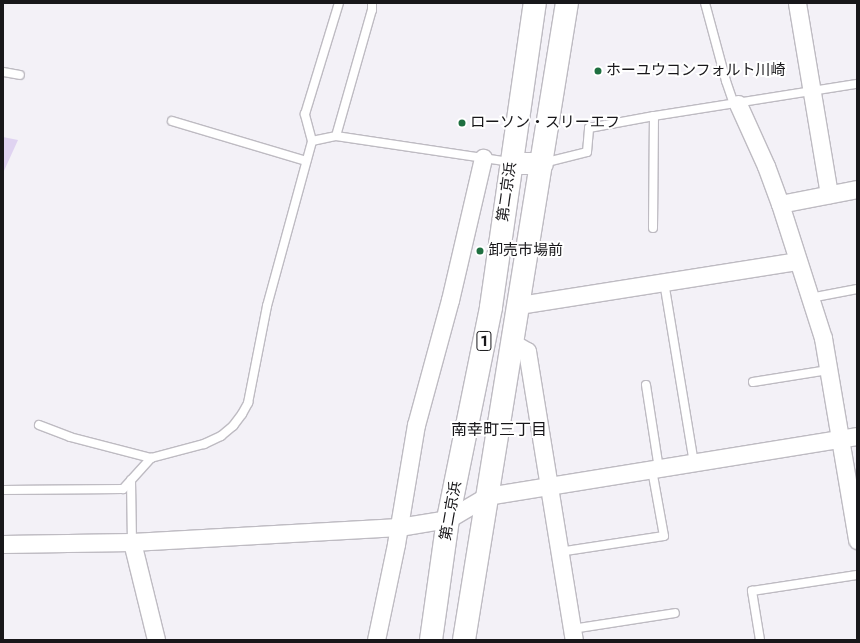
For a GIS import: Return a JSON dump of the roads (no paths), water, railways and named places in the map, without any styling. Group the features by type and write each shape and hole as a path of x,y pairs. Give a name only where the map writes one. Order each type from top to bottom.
{"highway":[{"name":"第二京浜","path":"431,640 448,519 491,307 535,3"},
{"name":"第二京浜","path":"464,640 520,305 567,3"}],"street":[{"path":"797,3 829,194"},
{"path":"736,104 766,166 780,204 823,338 839,439 854,512 857,540"},
{"path":"376,640 399,527 416,425 450,300 484,158"},
{"path":"511,162 542,163"},
{"path":"780,204 857,189"},
{"path":"520,305 798,261"},
{"path":"513,343 527,351 547,486 573,634"},
{"path":"3,544 132,542 399,527 448,519 487,496 857,436"},
{"path":"132,542 156,640"}],"lane":[{"path":"336,136 372,10 372,3"},
{"path":"705,3 726,81 736,104"},
{"path":"39,426 70,437 151,458 204,444 221,436 233,426 242,414 248,403 267,306 312,141 306,114 339,4"},
{"path":"3,72 20,75"},
{"path":"542,163 587,152 589,128 654,116 857,84"},
{"path":"653,228 654,116"},
{"path":"172,120 306,161"},
{"path":"312,141 336,136 511,162"},
{"path":"664,282 694,463"},
{"path":"810,298 857,289"},
{"path":"753,382 828,370"},
{"path":"559,552 664,536 646,385"},
{"path":"3,490 123,489 151,458"},
{"path":"131,480 132,542"},
{"path":"760,640 752,591 857,575"},
{"path":"573,634 675,613"}],"place":[{"name":"ホーユウコンフォルト川崎","path":"598,71"},
{"name":"ローソン・スリーエフ","path":"462,123"},
{"name":"卸売市場前","path":"480,251"}],"district":[{"name":"南幸町三丁目","path":"499,430"}]}
